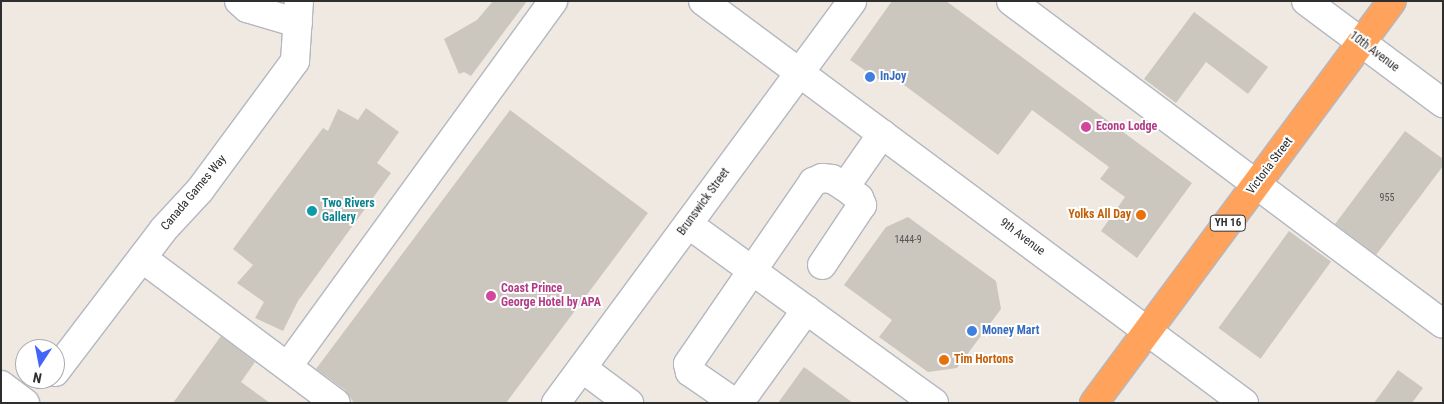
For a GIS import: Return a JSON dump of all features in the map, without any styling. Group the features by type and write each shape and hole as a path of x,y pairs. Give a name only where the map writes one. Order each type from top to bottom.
{"highway":[{"name":"Victoria Street","path":"1094,403 1392,1"}],"street":[{"path":"239,1 247,8 298,12"},
{"path":"288,366 553,1"},
{"path":"703,1 800,72"},
{"name":"Brunswick Street","path":"556,403 852,1"},
{"path":"1011,1 1443,324"},
{"name":"10th Avenue","path":"1306,1 1443,103"},
{"name":"Canada Games Way","path":"65,359 142,258 200,190 296,61 298,12"},
{"name":"9th Avenue","path":"800,72 1244,403"},
{"path":"845,188 882,134"},
{"path":"735,403 690,372 688,364 814,182 822,178 832,179 859,198 862,205 822,264"},
{"path":"688,224 934,403"},
{"path":"142,258 336,403"},
{"path":"739,403 806,310"},
{"path":"582,368 628,403"},
{"path":"1,385 25,403"},
{"path":"32,403 42,389"}],"building":[{"path":"493,1 527,1 471,76 464,72 459,74 444,39 477,20"},
{"path":"892,1 946,1 1192,183 1137,258 1101,231 1125,197 1100,179 1109,167 1032,110 998,155 888,73 882,82 850,60"},
{"path":"1194,12 1268,67 1248,94 1206,62 1176,103 1144,79"},
{"name":"Two Rivers Gallery","path":"366,108 399,132 377,163 391,173 298,301 283,331 255,318 264,302 237,283 253,265 233,249 323,128 328,131 338,109 358,120"},
{"path":"510,110 648,213 506,403 354,403 345,390 316,369"},
{"path":"1405,131 1443,159 1443,166 1376,255 1335,224"},
{"path":"908,217 996,281 1001,309 957,368 928,372 879,337 892,320 844,285 886,227"},
{"path":"1289,231 1331,262 1261,359 1218,328"},
{"path":"221,336 255,362 241,382 270,403 173,403"},
{"path":"804,367 853,403 778,403"},
{"path":"1398,370 1423,388 1412,403 1374,403"}],"place":[{"name":"InJoy","path":"870,77"},
{"name":"Econo Lodge","path":"1086,127"},
{"name":"Two Rivers Gallery","path":"312,211"},
{"name":"Yolks All Day","path":"1141,215"},
{"name":"Coast Prince George Hotel by APA","path":"491,296"},
{"name":"Money Mart","path":"972,331"},
{"name":"Tim Hortons","path":"944,360"}]}
